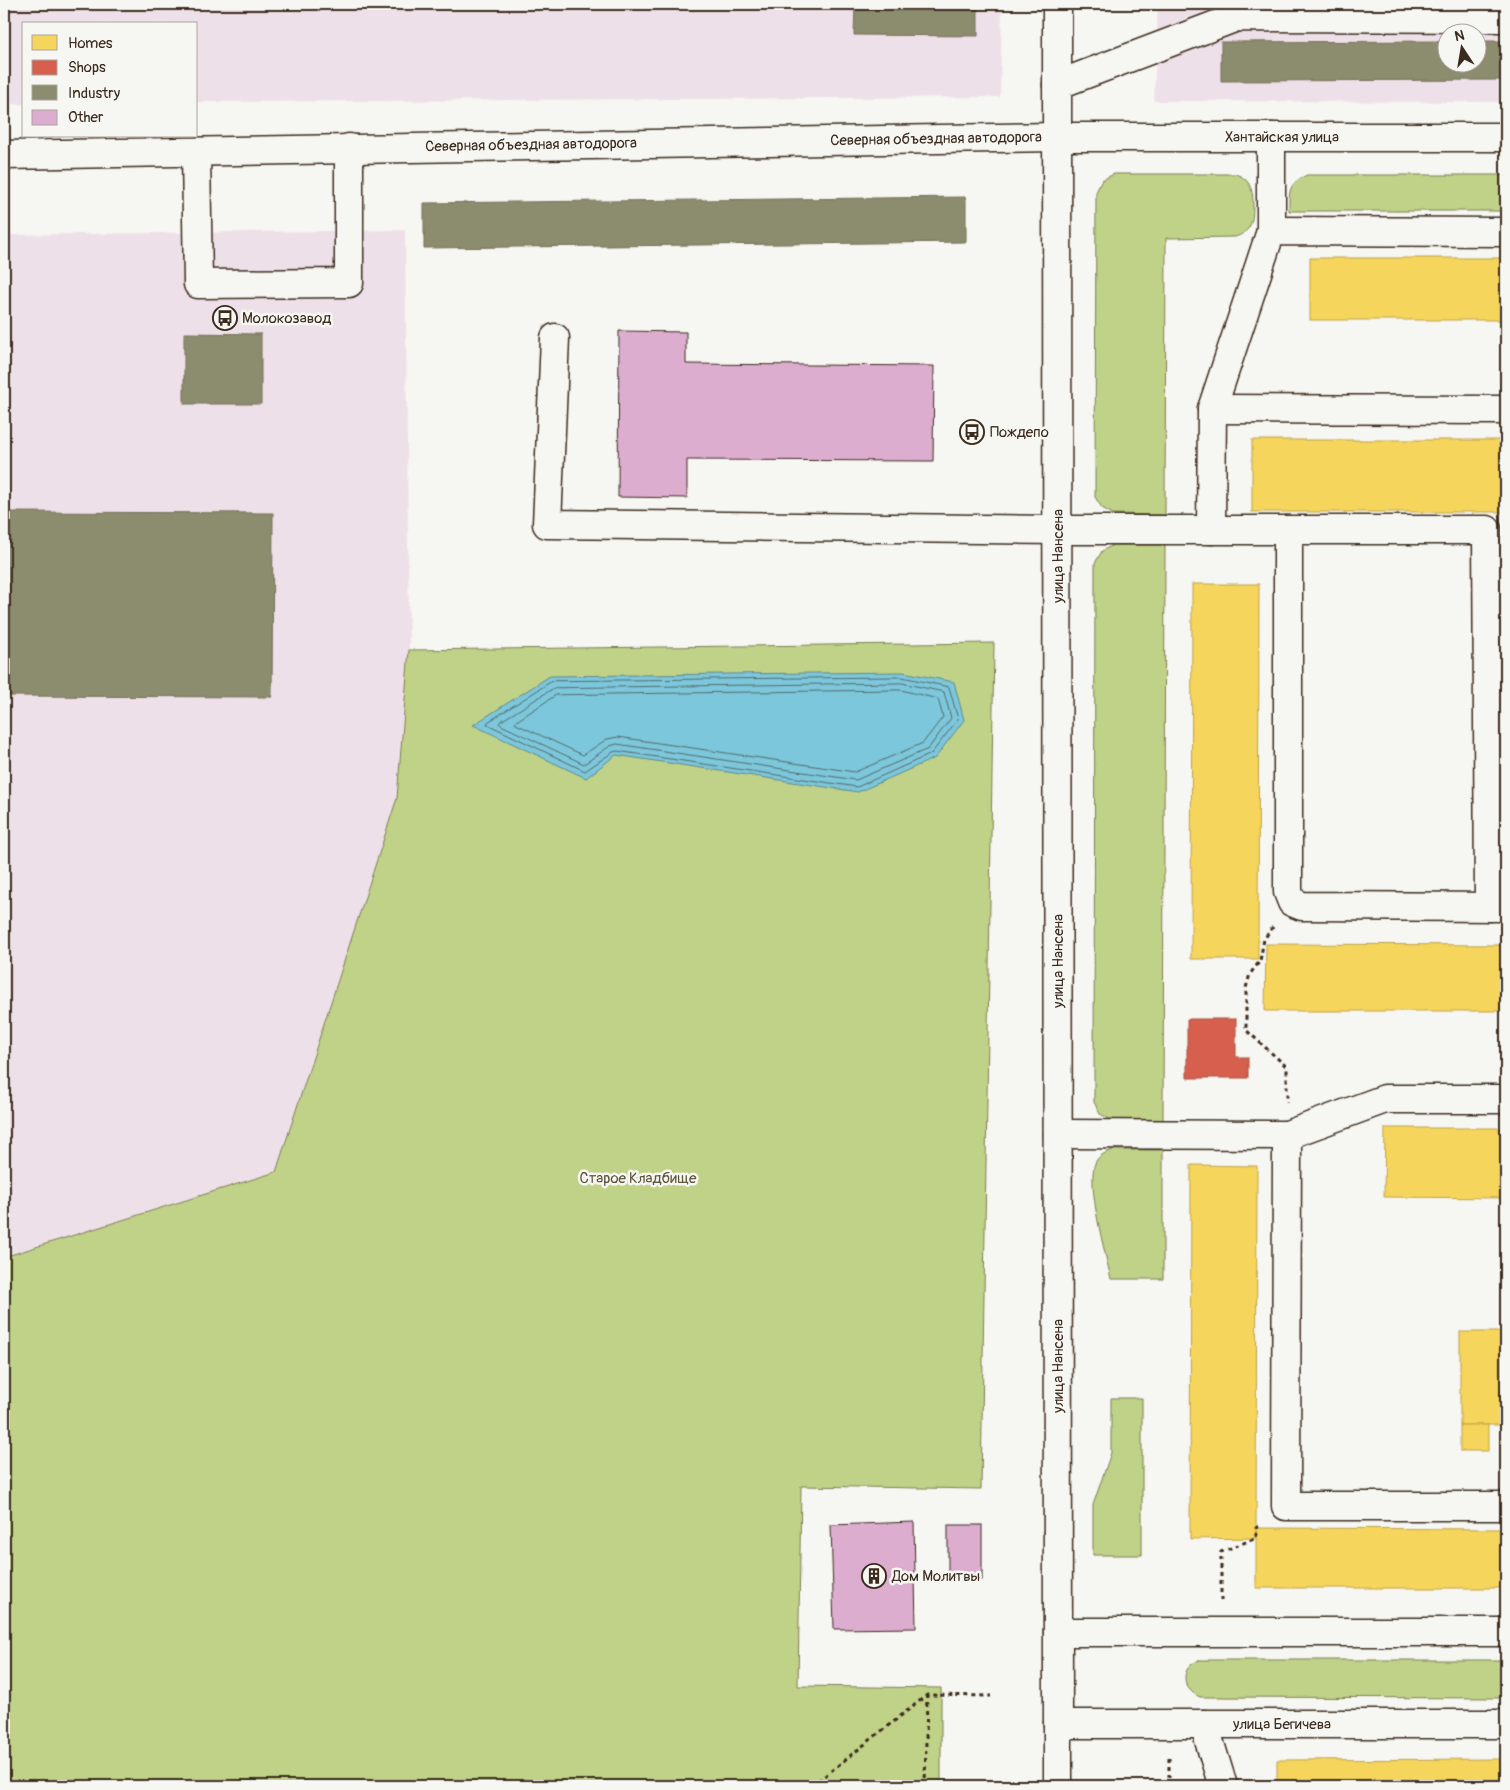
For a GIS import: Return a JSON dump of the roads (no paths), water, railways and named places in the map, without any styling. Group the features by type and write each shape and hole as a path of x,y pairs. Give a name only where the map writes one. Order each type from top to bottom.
{"street":[{"name":"улица Нансена","path":"1057,4 1058,1786"},
{"path":"1057,85 1237,17 1506,18"},
{"name":"Хантайская улица","path":"1058,137 1506,138"},
{"name":"Северная объездная автодорога","path":"4,155 1058,137"},
{"path":"1211,530 1212,409 1271,231 1272,137"},
{"path":"196,152 198,284 349,282 349,148"},
{"path":"1271,231 1506,232"},
{"path":"555,338 547,524 1058,530 1211,530 1288,530 1487,530 1498,907 1302,906 1292,902 1288,892 1288,530"},
{"path":"1212,409 1506,410"},
{"path":"1058,1134 1287,1135 1384,1099 1506,1099"},
{"path":"1287,1135 1286,1506 1506,1506"},
{"path":"1058,1632 1506,1632"},
{"name":"улица Бегичева","path":"1058,1724 1506,1724"},
{"path":"1204,1724 1223,1786"}],"water":[{"path":"903,672 954,682 964,720 935,758 858,792 616,755 586,778 473,725 550,676"}],"place":[{"name":"Молокозавод","path":"225,318"},
{"name":"Пождепо","path":"972,432"},
{"name":"Дом Молитвы","path":"874,1576"}],"park label":[{"name":"Старое Кладбище","path":"638,1178"}]}
